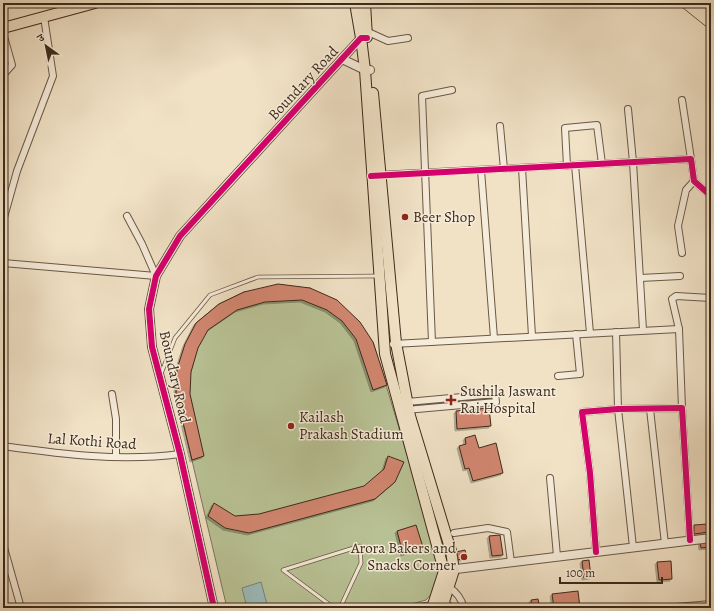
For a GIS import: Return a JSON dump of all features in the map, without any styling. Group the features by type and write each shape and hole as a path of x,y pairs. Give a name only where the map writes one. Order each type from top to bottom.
{"highway":[{"path":"686,3 711,23"},
{"path":"699,3 711,14"}],"main road":[{"path":"3,28 95,3"},
{"path":"355,3 365,36"},
{"path":"365,3 365,36 376,175 379,276 384,346 385,354 405,408 432,508 451,551 449,587 440,607"},
{"path":"376,175 390,275 396,343 405,408"},
{"path":"440,607 449,570"}],"street":[{"path":"3,222 17,171 53,76 44,17"},
{"path":"3,33 12,65 3,76"},
{"path":"365,36 388,41 408,38"},
{"name":"Boundary Road","path":"214,608 180,454 152,347 149,309 156,276 180,236 342,59 365,36"},
{"path":"342,59 368,70"},
{"path":"432,342 422,96 452,90"},
{"path":"682,100 694,181 711,196"},
{"path":"628,109 633,162 643,330"},
{"path":"567,166 564,128 597,125 602,164"},
{"path":"500,126 504,169"},
{"path":"376,175 691,159"},
{"path":"575,165 590,333"},
{"path":"522,168 532,336"},
{"path":"481,170 494,338"},
{"path":"682,253 678,226 686,190 694,181"},
{"path":"3,263 156,276 142,244 127,216"},
{"path":"640,278 680,276"},
{"path":"690,540 679,329 672,299 676,296 711,298"},
{"path":"384,346 396,343 679,329"},
{"path":"616,332 618,409 633,547"},
{"path":"558,376 580,374 576,334"},
{"path":"112,394 116,419 116,457"},
{"path":"495,394 496,402 405,408 495,394"},
{"path":"596,552 590,473 582,412 618,409 682,408"},
{"path":"650,409 665,544"},
{"name":"Lal Kothi Road","path":"3,446 99,457 153,458 180,454"},
{"path":"550,478 557,556"},
{"path":"454,533 488,528 507,532 511,562"},
{"path":"449,570 711,538"},
{"path":"3,544 20,608"},
{"path":"449,587 461,598 464,608"},
{"path":"664,608 711,604"},
{"path":"416,608 440,607"}],"lane":[{"path":"160,378 175,338 210,295 258,277 390,275"},
{"path":"334,608 283,570 360,546 361,563 340,608"}],"green space":[{"name":"Kailash Prakash Stadium","path":"310,288 373,342 441,567 439,585 426,600 397,608 227,608 176,393 177,369 196,323 219,304 244,292"}],"water":[{"path":"261,582 268,608 247,608 242,588"}],"building":[{"path":"278,284 310,288 337,300 360,322 373,342 387,385 373,390 356,339 342,321 327,310 302,300 265,302 237,310 208,330 198,348 191,372 190,394 204,456 192,460 176,393 177,369 185,344 196,323 219,304 244,292"},
{"path":"489,408 491,426 457,429 456,411"},
{"path":"475,435 479,448 496,443 503,473 473,481 469,468 465,469 459,446 466,444 465,438"},
{"path":"388,456 404,462 395,482 375,499 249,533 225,528 208,516 214,503 235,516 259,514 364,486 384,469"},
{"path":"708,524 709,532 694,534 694,525"},
{"path":"416,525 423,547 403,554 397,531"},
{"path":"500,535 503,555 492,556 489,536"},
{"path":"700,542 708,542 709,547 701,548"},
{"path":"465,550 467,558 457,560 456,552"},
{"path":"589,560 591,577 584,578 582,561"},
{"path":"671,561 672,579 659,580 657,562"},
{"path":"578,591 580,608 554,608 552,594"},
{"path":"538,599 540,608 532,608 531,600"}],"cycle path":[{"path":"214,608 180,454 152,347 149,309 156,276 180,236 361,38 367,38"},
{"path":"371,176 691,159 694,181 711,196"},
{"path":"596,552 590,473 582,412 618,409 682,408 690,540"}],"place":[{"name":"Beer Shop","path":"405,217"},
{"name":"Sushila Jaswant Rai Hospital","path":"451,400"},
{"name":"Kailash Prakash Stadium","path":"291,426"},
{"name":"Arora Bakers and Snacks Corner","path":"464,557"}]}
